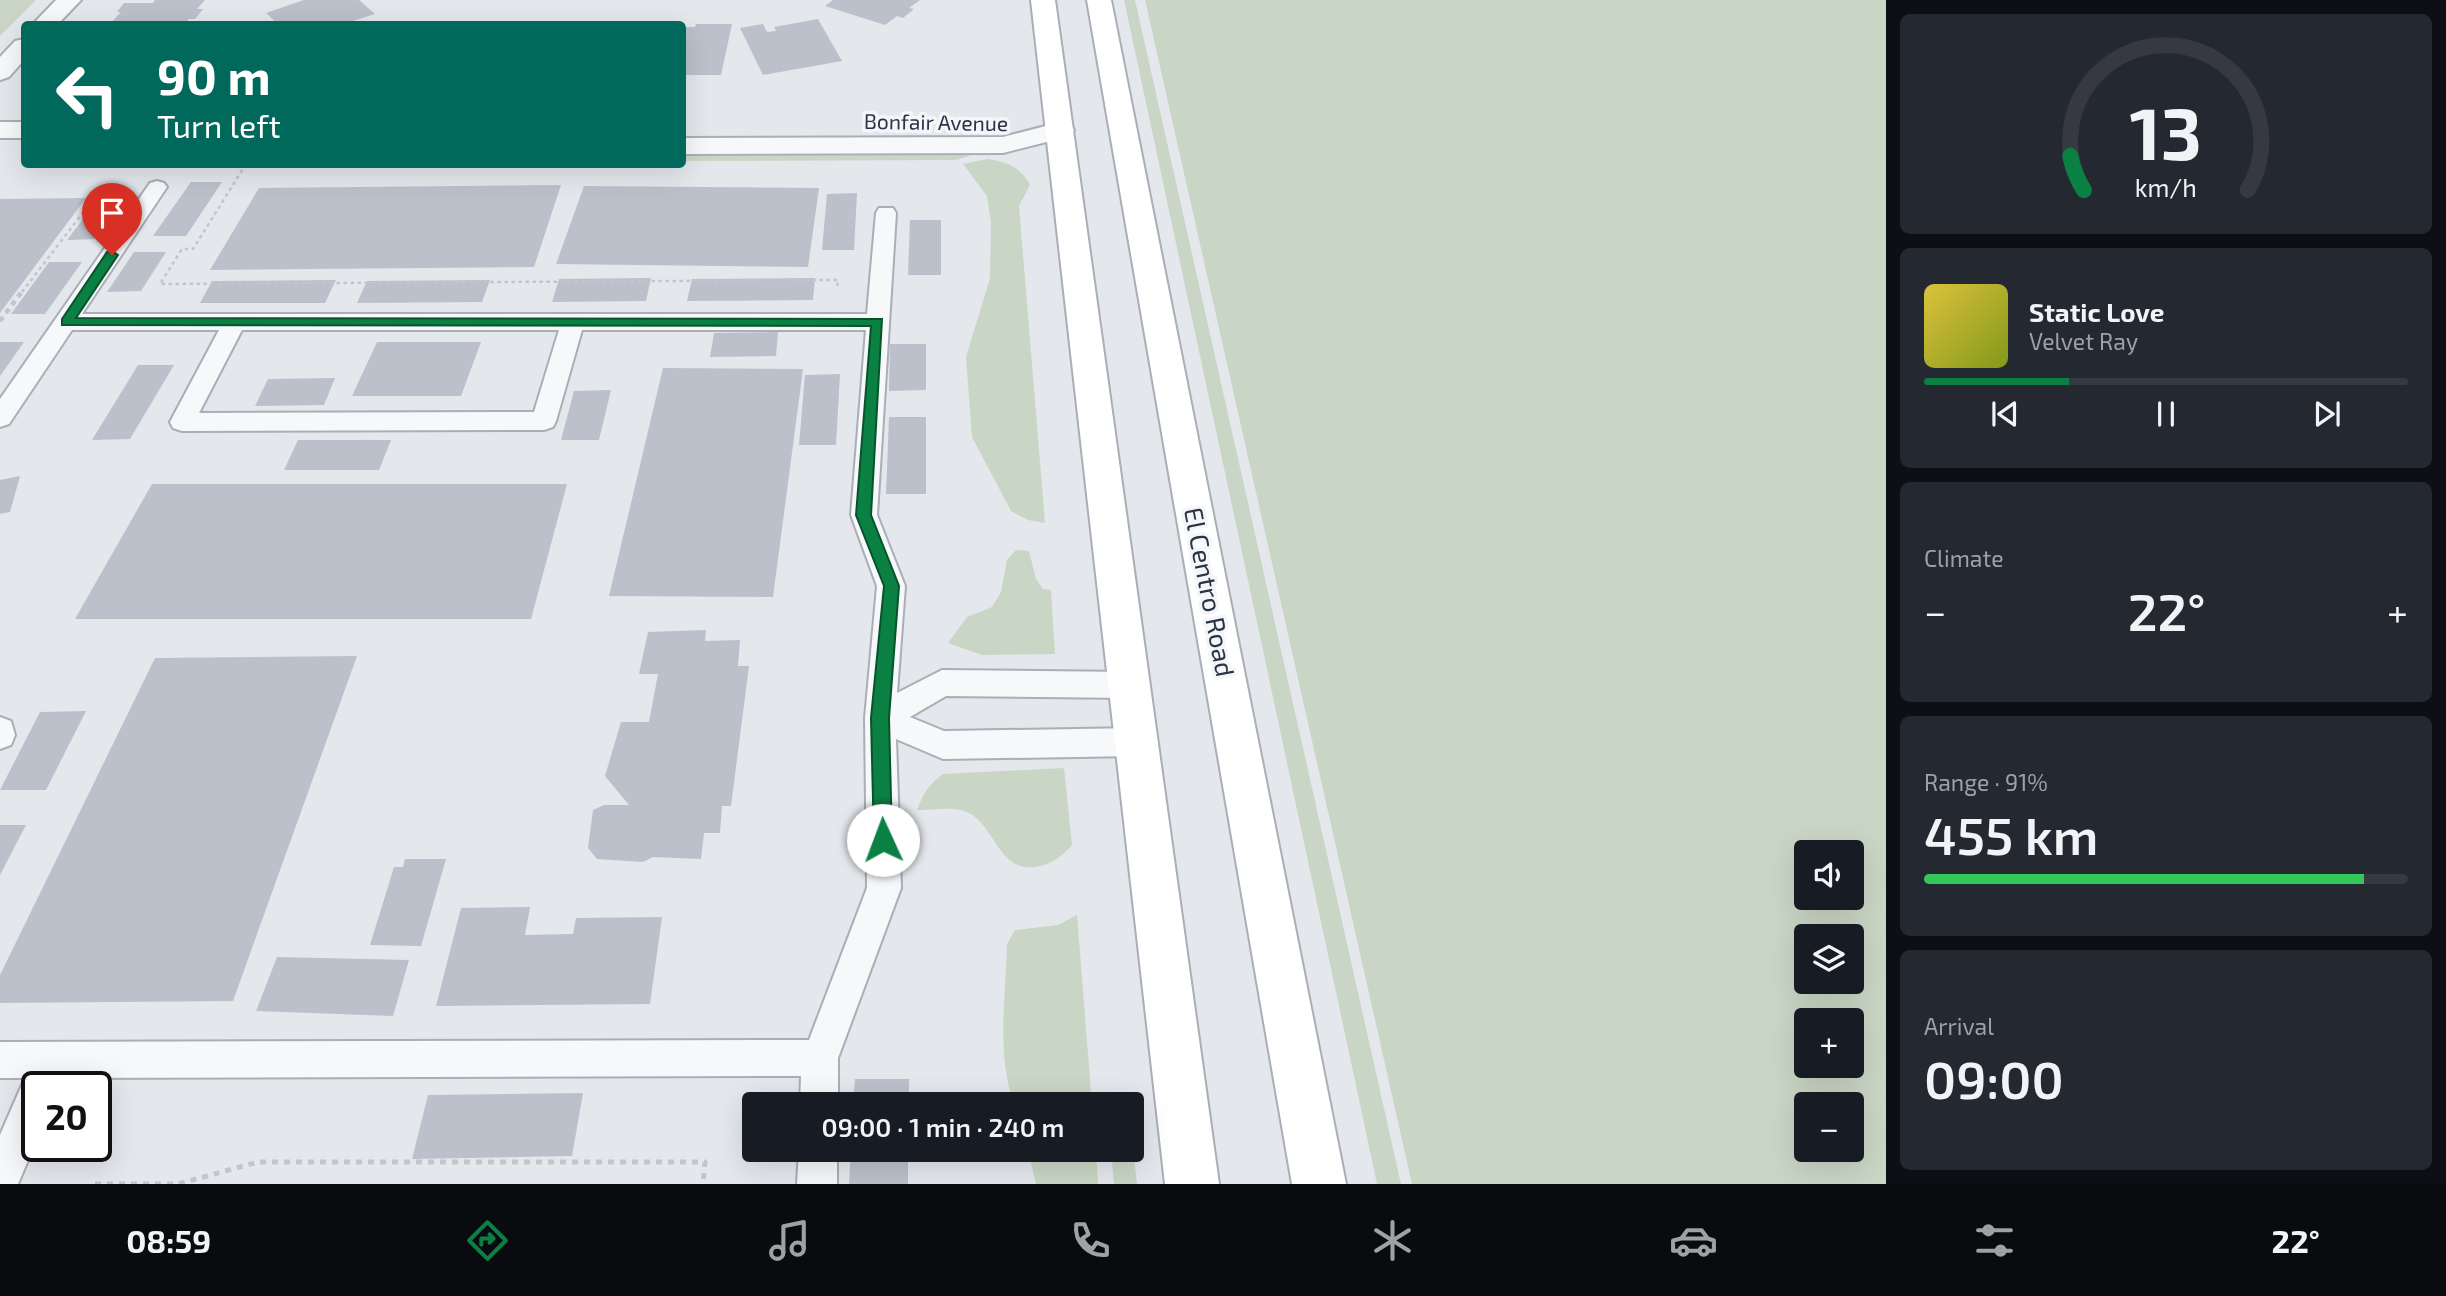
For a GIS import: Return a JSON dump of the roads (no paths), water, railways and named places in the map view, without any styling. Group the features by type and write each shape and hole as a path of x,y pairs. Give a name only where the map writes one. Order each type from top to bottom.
{"main road":[{"path":"1043,0 1192,1184"},
{"name":"El Centro Road","path":"1099,0 1319,1184"}],"street":[{"path":"48,21 69,0"},
{"path":"0,72 21,49"},
{"name":"Bonfair Avenue","path":"686,122 996,120 1061,130"},
{"path":"0,130 21,130"},
{"name":"Bonfair Avenue","path":"686,146 1003,145 1061,130"},
{"path":"0,147 21,147"}],"lane":[{"path":"0,418 157,187"},
{"path":"819,1092 820,1058 884,888 880,718 891,586 864,515 886,213"},
{"path":"67,322 878,322"},
{"path":"235,322 182,422 544,421 573,322"},
{"path":"880,718 942,683 1130,685"},
{"path":"880,718 943,746 1138,742"},
{"path":"112,1072 820,1058"},
{"path":"0,1060 38,1071"},
{"path":"0,1180 21,1131"},
{"path":"817,1184 818,1162"}]}
